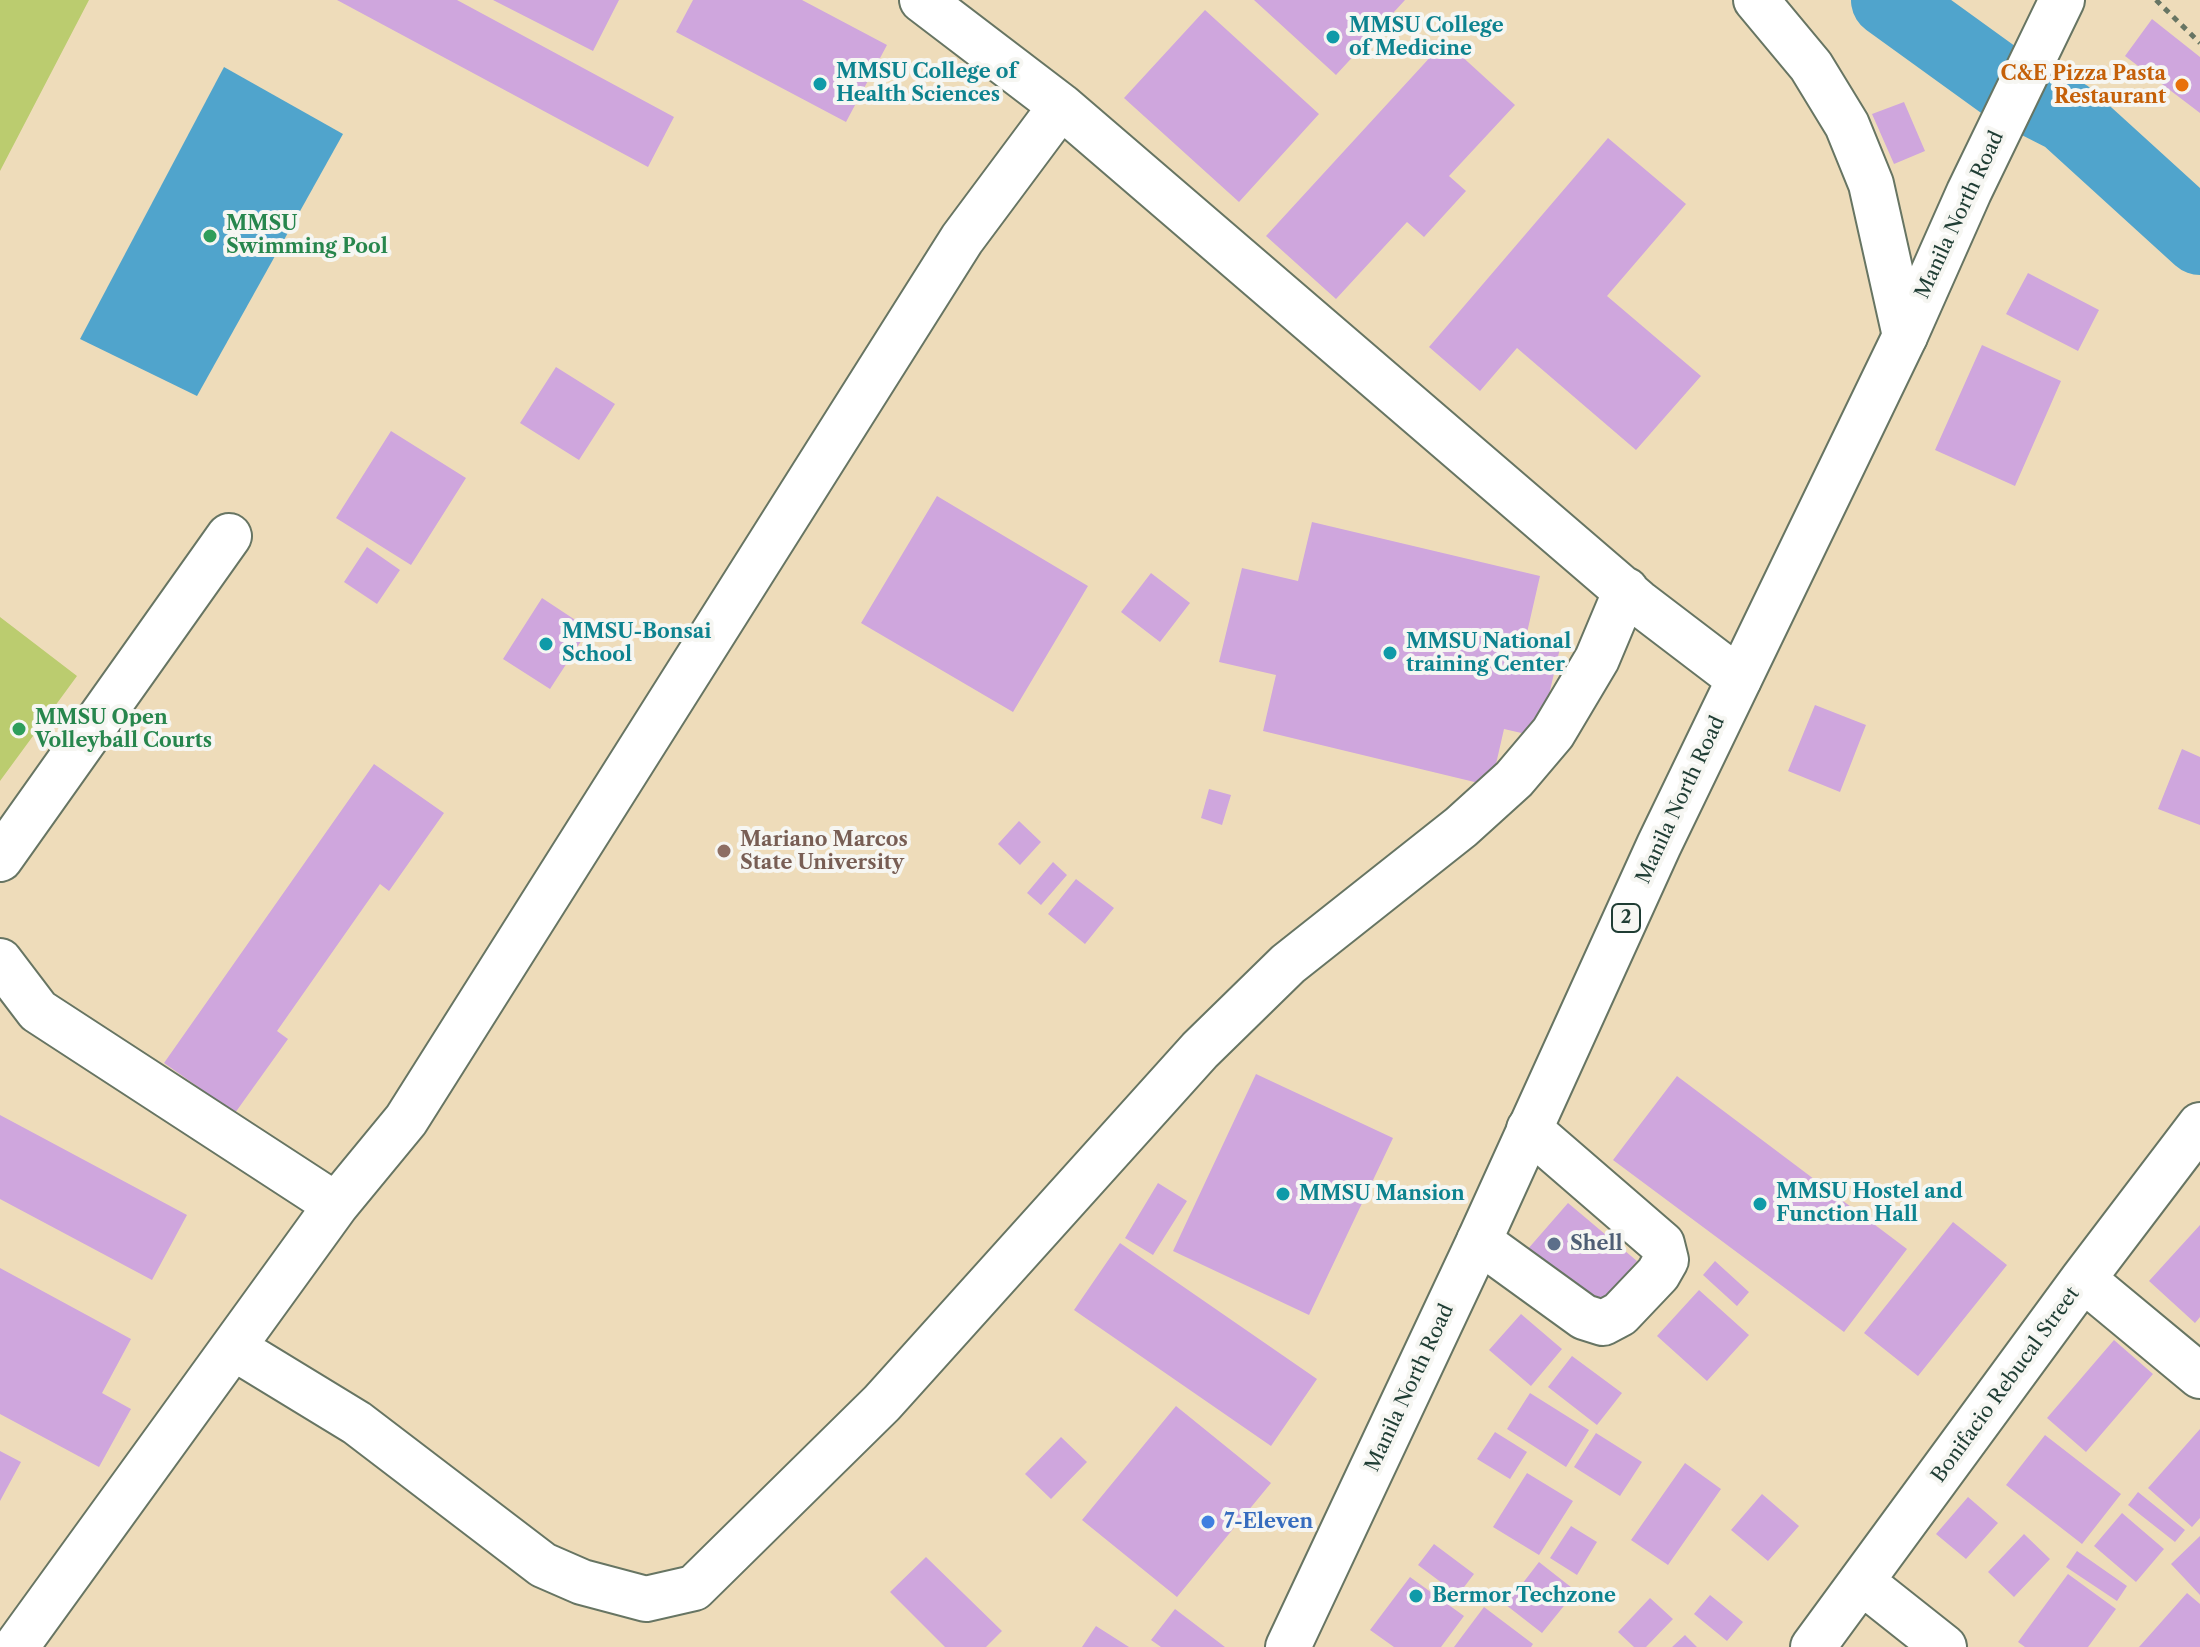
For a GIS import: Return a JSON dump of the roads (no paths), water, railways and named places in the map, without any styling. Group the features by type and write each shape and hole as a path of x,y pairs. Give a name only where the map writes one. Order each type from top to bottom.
{"main road":[{"path":"922,0 1061,106 1638,602 1739,679"},
{"path":"1756,0 1811,66 1847,125 1871,184 1905,336"},
{"name":"Manila North Road","path":"1288,1647 1479,1241 1659,845 1905,336 1969,192 2062,0"},
{"path":"16,1647 336,1205 406,1120 962,239 1061,106"},
{"path":"0,859 229,536"},
{"path":"234,1348 357,1423 543,1565 582,1582 646,1599 694,1588 882,1403 1200,1050 1277,974 1461,827 1514,779 1553,733 1597,659 1626,590"},
{"path":"0,961 38,1011 336,1205"},
{"name":"Bonifacio Rebucal Street","path":"1813,1647 2200,1125"},
{"path":"1479,1241 1584,1317 1603,1323 1620,1314 1658,1274 1666,1260 1662,1244 1529,1129"},
{"path":"2083,1279 2200,1376"},
{"path":"1862,1582 1944,1647"}],"water":[{"name":"MMSU Swimming Pool","path":"224,67 343,134 197,396 80,339"}],"waterway":[{"path":"1888,0 2007,86 2066,116 2200,238"}],"place":[{"name":"MMSU College of Medicine","path":"1333,37"},
{"name":"MMSU College of Health Sciences","path":"820,84"},
{"name":"C&E Pizza Pasta Restaurant","path":"2182,85"},
{"name":"MMSU Swimming Pool","path":"210,236"},
{"name":"MMSU-Bonsai School","path":"546,644"},
{"name":"MMSU National training Center","path":"1390,653"},
{"name":"MMSU Open Volleyball Courts","path":"19,729"},
{"name":"Mariano Marcos State University","path":"724,851"},
{"name":"MMSU Mansion","path":"1283,1194"},
{"name":"MMSU Hostel and Function Hall","path":"1760,1204"},
{"name":"Shell","path":"1554,1244"},
{"name":"7-Eleven","path":"1208,1522"},
{"name":"Bermor Techzone","path":"1416,1596"}]}
